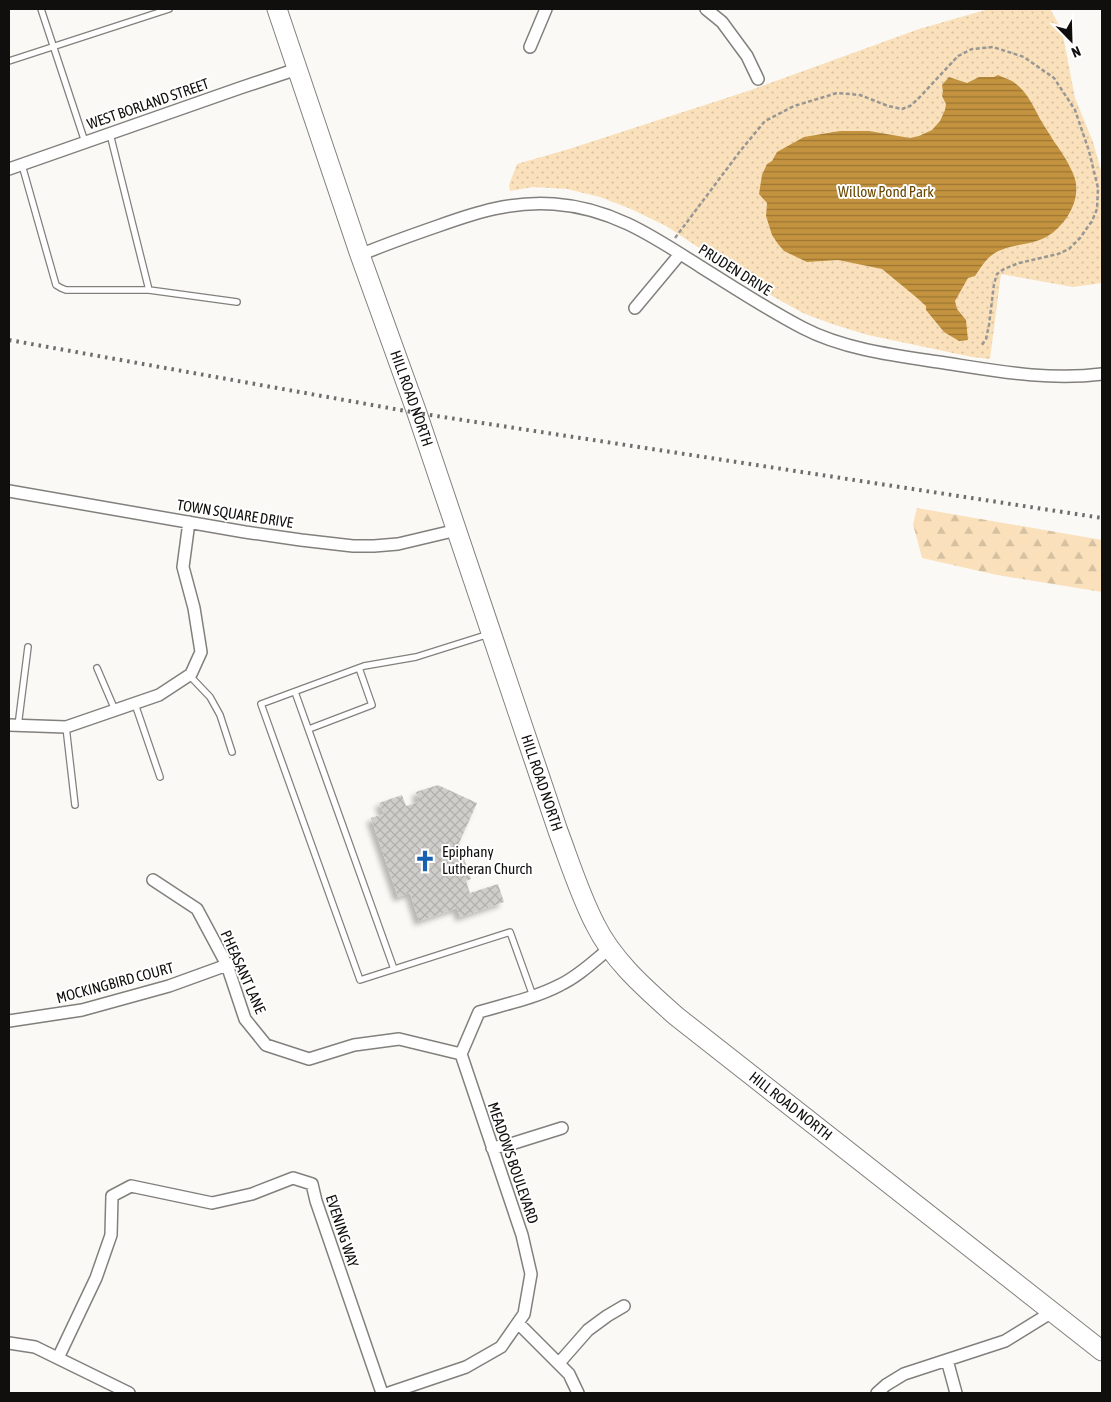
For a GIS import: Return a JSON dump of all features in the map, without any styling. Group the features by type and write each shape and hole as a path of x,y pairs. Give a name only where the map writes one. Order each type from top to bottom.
{"main road":[{"name":"HILL ROAD NORTH","path":"277,9 360,255 417,413 555,822 579,889 595,926 610,948 636,979 676,1016 1102,1351"}],"street":[{"path":"530,47 546,9"},
{"path":"706,9 722,22 747,56 758,79"},
{"name":"WEST BORLAND STREET","path":"9,169 297,69"},
{"name":"PRUDEN DRIVE","path":"360,255 398,239 474,213 507,206 534,204 574,207 613,217 638,228 762,305 819,336 904,357 1019,374 1058,376 1102,374"},
{"path":"635,308 680,254"},
{"name":"TOWN SQUARE DRIVE","path":"9,491 301,540 374,546 398,544 457,530"},
{"path":"14,726 66,727 160,695 191,674 201,652 194,608 183,567 189,522"},
{"name":"PHEASANT LANE","path":"153,880 197,909 227,965 245,1018 266,1045 309,1059 354,1045 399,1039 460,1054"},
{"path":"460,1054 479,1012 533,996 560,985 578,974 610,948"},
{"name":"MOCKINGBIRD COURT","path":"9,1021 82,1010 169,986 227,965"},
{"name":"MEADOWS BOULEVARD","path":"389,1393 466,1367 501,1346 524,1314 531,1274 522,1235 460,1054"},
{"path":"492,1148 562,1128"},
{"name":"EVENING WAY","path":"58,1358 96,1278 110,1235 112,1196 131,1186 212,1203 252,1194 293,1178 312,1184 316,1201 382,1393"},
{"path":"559,1363 588,1330 624,1306"},
{"path":"877,1393 904,1374 1005,1341 1052,1312"},
{"path":"518,1323 569,1374 578,1393"},
{"path":"9,1343 35,1347 129,1393"},
{"path":"947,1360 956,1393"}],"lane":[{"path":"40,9 85,142"},
{"path":"9,62 169,9"},
{"path":"110,134 149,290"},
{"path":"22,165 56,285 66,290 149,290 237,302"},
{"path":"492,633 416,657 359,668 261,704 360,980 510,932 533,996"},
{"path":"14,726 28,647"},
{"path":"98,668 115,710"},
{"path":"308,729 372,705 359,668"},
{"path":"189,675 210,697 220,715 232,752"},
{"path":"295,692 394,969"},
{"path":"135,704 160,777"},
{"path":"66,727 75,805"}],"path":[{"path":"669,247 741,150 765,121 794,106 837,93 860,96 902,109 910,106 918,99 958,56 972,48 994,47 1024,56 1054,78 1075,110 1089,152 1098,188 1097,209 1092,221 1080,238 1069,249 1058,254 1004,268 997,274 986,339 981,346"}],"green space":[{"name":"Willow Pond Park","path":"989,9 1050,9 1062,30 1075,98 1093,142 1102,174 1102,283 1073,287 1001,274 990,359 972,357 868,335 805,314 774,297 666,226 600,197 567,189 533,187 510,191 509,185 517,164 751,90 919,29"},
{"path":"917,508 1102,540 1102,592 997,575 922,558 913,524"}],"shaded area":[{"path":"998,75 1018,85 1030,101 1070,166 1076,185 1076,195 1070,213 1058,228 1042,239 998,251 987,259 975,276 968,278 955,301 957,309 966,320 968,340 959,341 944,332 926,310 926,306 882,269 838,260 807,262 784,251 778,244 772,235 766,216 767,203 759,194 762,175 767,164 772,161 777,152 804,137 840,131 869,131 910,138 919,136 932,130 940,121 946,104 942,96 942,85 949,77 967,83 979,77 994,77"}],"building":[{"name":"Epiphany Lutheran Church","path":"438,785 477,803 459,843 471,879 466,881 470,893 498,884 504,902 460,917 457,908 419,921 410,893 398,897 371,818 384,814 379,803 402,795 406,806 419,802 416,792"}],"railway":[{"path":"9,340 417,413 1102,518"}],"place":[{"name":"Epiphany Lutheran Church","path":"425,861"}]}
